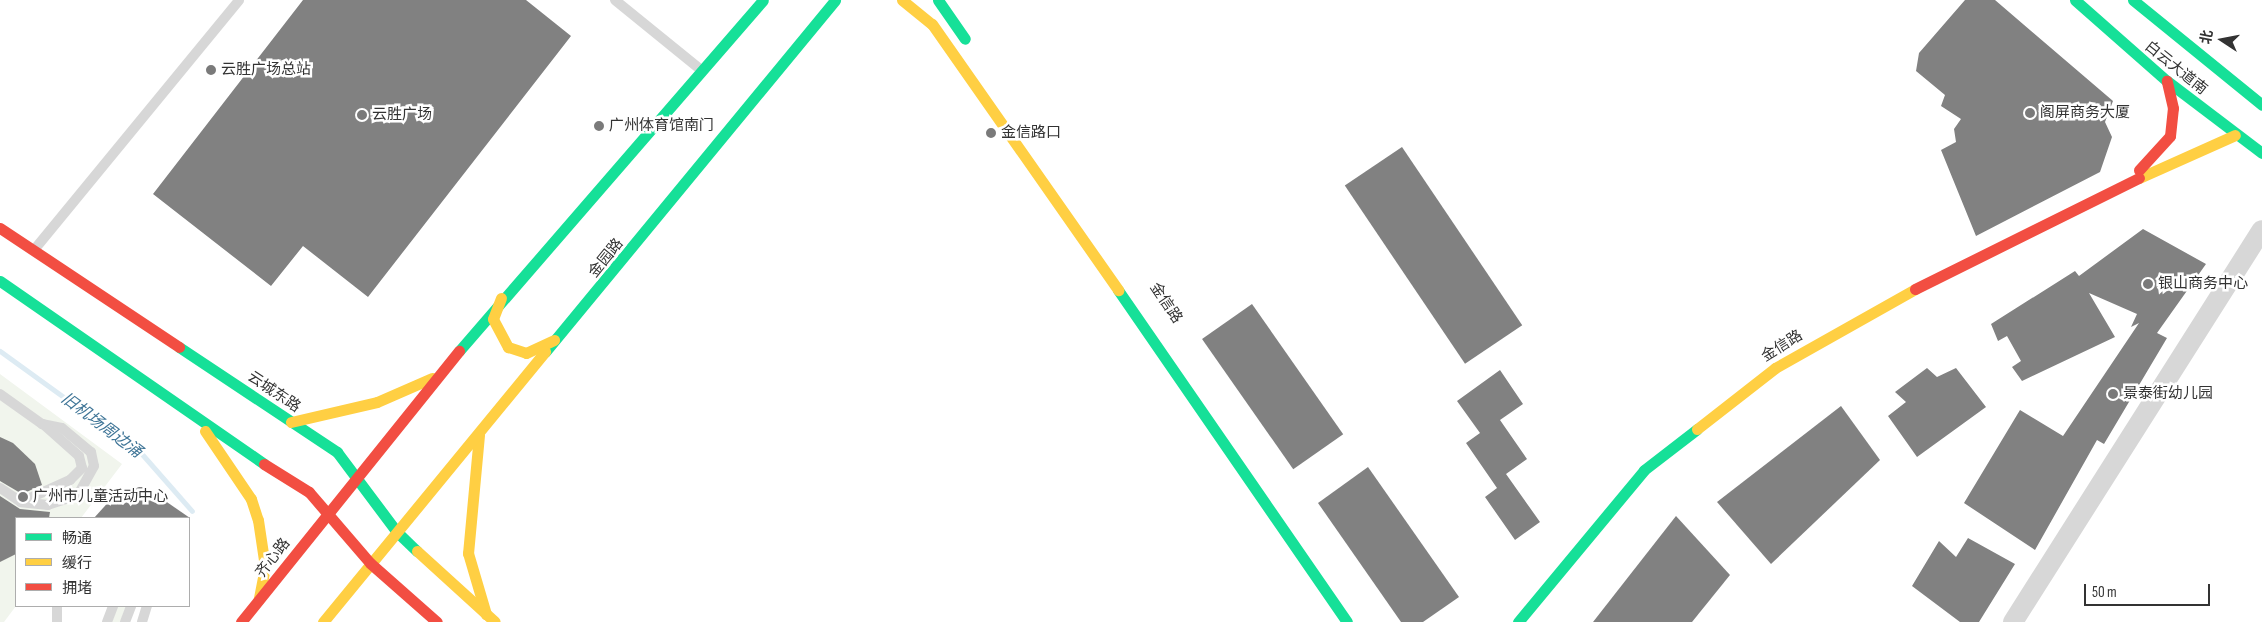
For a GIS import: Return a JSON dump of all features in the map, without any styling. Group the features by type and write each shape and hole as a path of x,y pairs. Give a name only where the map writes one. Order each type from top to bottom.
{"main road":[{"name":"金园路","path":"396,531 479,435 835,0"},
{"path":"902,0 932,24 1347,622"},
{"name":"白云大道南","path":"2075,0 2167,80 2235,135 2262,153"},
{"name":"白云大道南","path":"2133,0 2262,105"},
{"path":"328,512 501,298 762,1"},
{"path":"939,2 973,50"},
{"path":"2126,181 2154,158 2170,136 2173,108 2167,80"},
{"path":"2126,181 2235,135"},
{"name":"金信路","path":"1518,622 1644,470 1748,387 1872,311 2126,181"},
{"name":"云城东路","path":"0,228 337,452 358,473 396,531 490,618"},
{"path":"0,281 198,422 296,482 328,512 370,563 437,622"},
{"path":"501,298 494,319 508,347 526,353 541,350 560,336"},
{"path":"291,422 377,402 436,377"},
{"path":"198,422 252,498 265,550 259,599"},
{"path":"479,435 468,519 468,553 490,618"},
{"path":"1257,467 1358,614"},
{"name":"齐心路","path":"241,622 328,512"},
{"path":"323,622 396,531"}],"street":[{"path":"2013,622 2262,230"}],"lane":[{"path":"34,251 239,0"},
{"path":"615,0 701,70"},
{"path":"0,394 42,424 79,456 82,468 70,480 21,502"},
{"path":"0,488 21,502 48,505 78,495 92,473 91,452 62,428 42,424"},
{"path":"57,622 58,607"},
{"path":"107,622 113,607"},
{"path":"124,622 131,607"},
{"path":"142,622 147,607"}],"shaded area":[{"path":"0,374 122,464 82,517 15,517 15,607 4,622 0,622"},
{"path":"118,607 126,607 120,622 112,622"}],"building":[{"name":"云胜广场","path":"303,0 526,0 571,36 368,297 303,246 271,286 153,194"},
{"name":"阁屏商务大厦","path":"1965,0 1995,0 2113,101 2105,122 2112,137 2100,172 1976,236 1941,150 1956,142 1954,129 1961,119 1941,106 1945,95 1916,71 1919,53"},
{"path":"1402,147 1522,325 1465,364 1345,186"},
{"path":"2143,229 2206,264 2157,333 2167,338 2104,444 2097,440 2035,550 1964,503 2020,410 2063,436 2139,323 2131,327 2137,314 2089,293 2115,337 2022,381 2012,367 2021,361 2007,336 1998,341 1991,324 2075,271 2079,276"},
{"path":"1252,304 1343,434 1293,469 1202,339"},
{"path":"1927,368 1937,377 1956,368 1986,407 1917,457 1888,416 1906,402 1895,392"},
{"path":"1500,370 1523,404 1500,420 1527,459 1506,474 1540,522 1515,540 1485,497 1497,488 1466,443 1480,433 1457,401"},
{"path":"1841,406 1880,460 1771,564 1717,502"},
{"path":"0,437 13,443 35,464 42,485 22,494 0,481"},
{"path":"1368,467 1459,597 1423,622 1401,622 1318,503"},
{"path":"139,487 145,487 189,517 95,517 113,497"},
{"path":"0,496 20,509 50,512 49,517 15,517 15,554 0,562"},
{"path":"1676,516 1730,575 1692,622 1593,622"},
{"path":"1968,538 2015,564 1979,622 1960,622 1912,586 1939,541 1956,557"}],"waterway":[{"name":"旧机场周边涌","path":"0,351 141,453 192,511"}],"traffic: fast":[{"path":"459,351 763,0"},
{"path":"545,352 835,0"},
{"path":"938,0 965,39"},
{"path":"2075,0 2167,81 2262,153"},
{"path":"2133,0 2262,105"},
{"path":"0,281 264,464"},
{"path":"1118,290 1347,622"},
{"path":"179,347 337,452 396,531 417,551"},
{"path":"1518,622 1644,470 1697,429"}],"traffic: slow":[{"path":"902,0 932,24 1118,290"},
{"path":"2139,178 2235,135"},
{"path":"1697,429 1775,368 1915,289"},
{"path":"501,298 493,319 508,347 526,353 554,340"},
{"path":"323,622 545,352"},
{"path":"291,422 377,402 432,378"},
{"path":"205,431 251,499 258,520 265,567 259,599"},
{"path":"479,435 468,553 486,614"},
{"path":"417,551 495,622"}],"traffic: jam":[{"path":"2139,170 2170,136 2173,108 2167,81"},
{"path":"1915,289 2139,178"},
{"path":"0,228 179,347"},
{"path":"241,622 459,351"},
{"path":"264,464 309,492 370,563 437,622"}],"place":[{"name":"云胜广场总站","path":"211,70"},
{"name":"阁屏商务大厦","path":"2030,113"},
{"name":"云胜广场","path":"362,115"},
{"name":"广州体育馆南门","path":"599,126"},
{"name":"金信路口","path":"991,133"},
{"name":"银山商务中心","path":"2148,284"},
{"name":"景泰街幼儿园","path":"2113,394"},
{"name":"广州市儿童活动中心","path":"23,497"}]}
